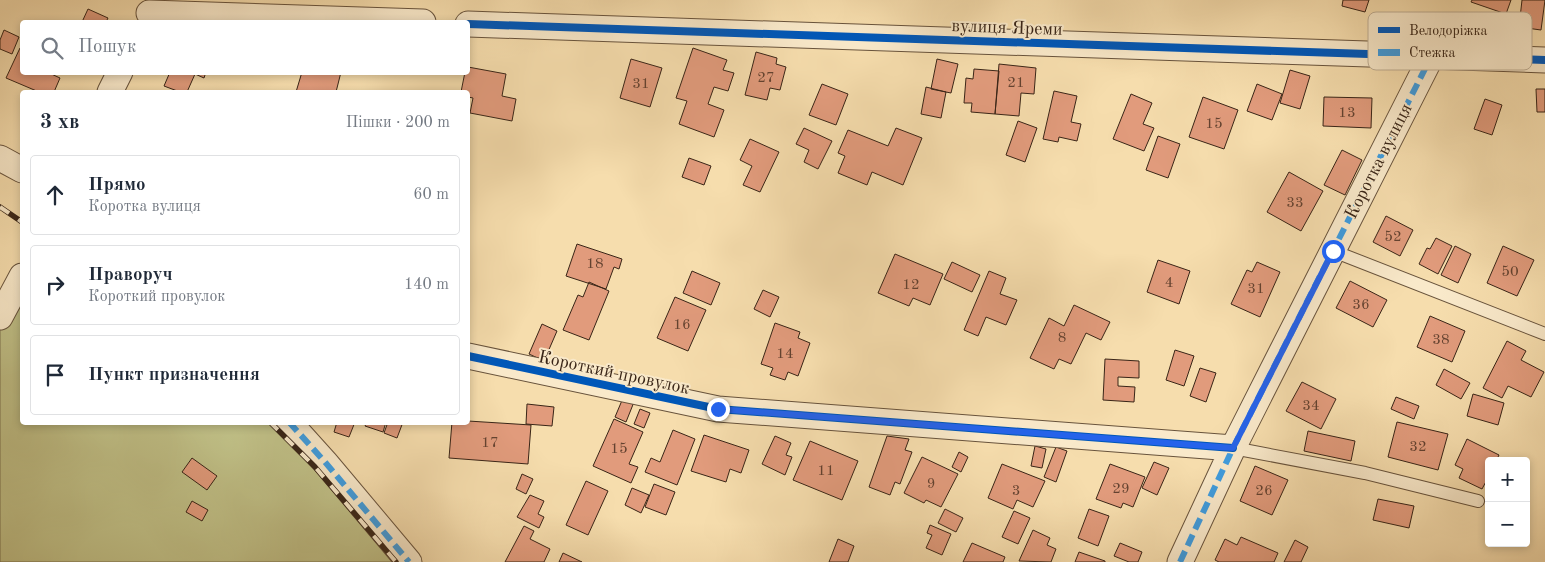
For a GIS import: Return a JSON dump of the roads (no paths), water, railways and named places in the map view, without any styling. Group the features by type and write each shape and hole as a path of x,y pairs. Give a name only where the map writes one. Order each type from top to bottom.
{"street":[{"path":"150,12 369,20"},
{"name":"вулиця Яреми","path":"470,24 1368,55"},
{"name":"вулиця Яреми","path":"1532,60 1545,60"},
{"name":"Коротка вулиця","path":"1180,562 1233,448 1424,70"},
{"path":"111,90 118,75"},
{"path":"0,158 20,169"},
{"path":"0,317 20,280"},
{"name":"Короткий провулок","path":"470,356 718,409 1233,448"},
{"path":"292,425 409,562"}],"lane":[{"path":"1333,251 1545,334"},
{"path":"1233,448 1365,473 1478,501"}],"railway":[{"path":"0,207 20,221"},
{"path":"273,425 315,467 396,562"}]}
